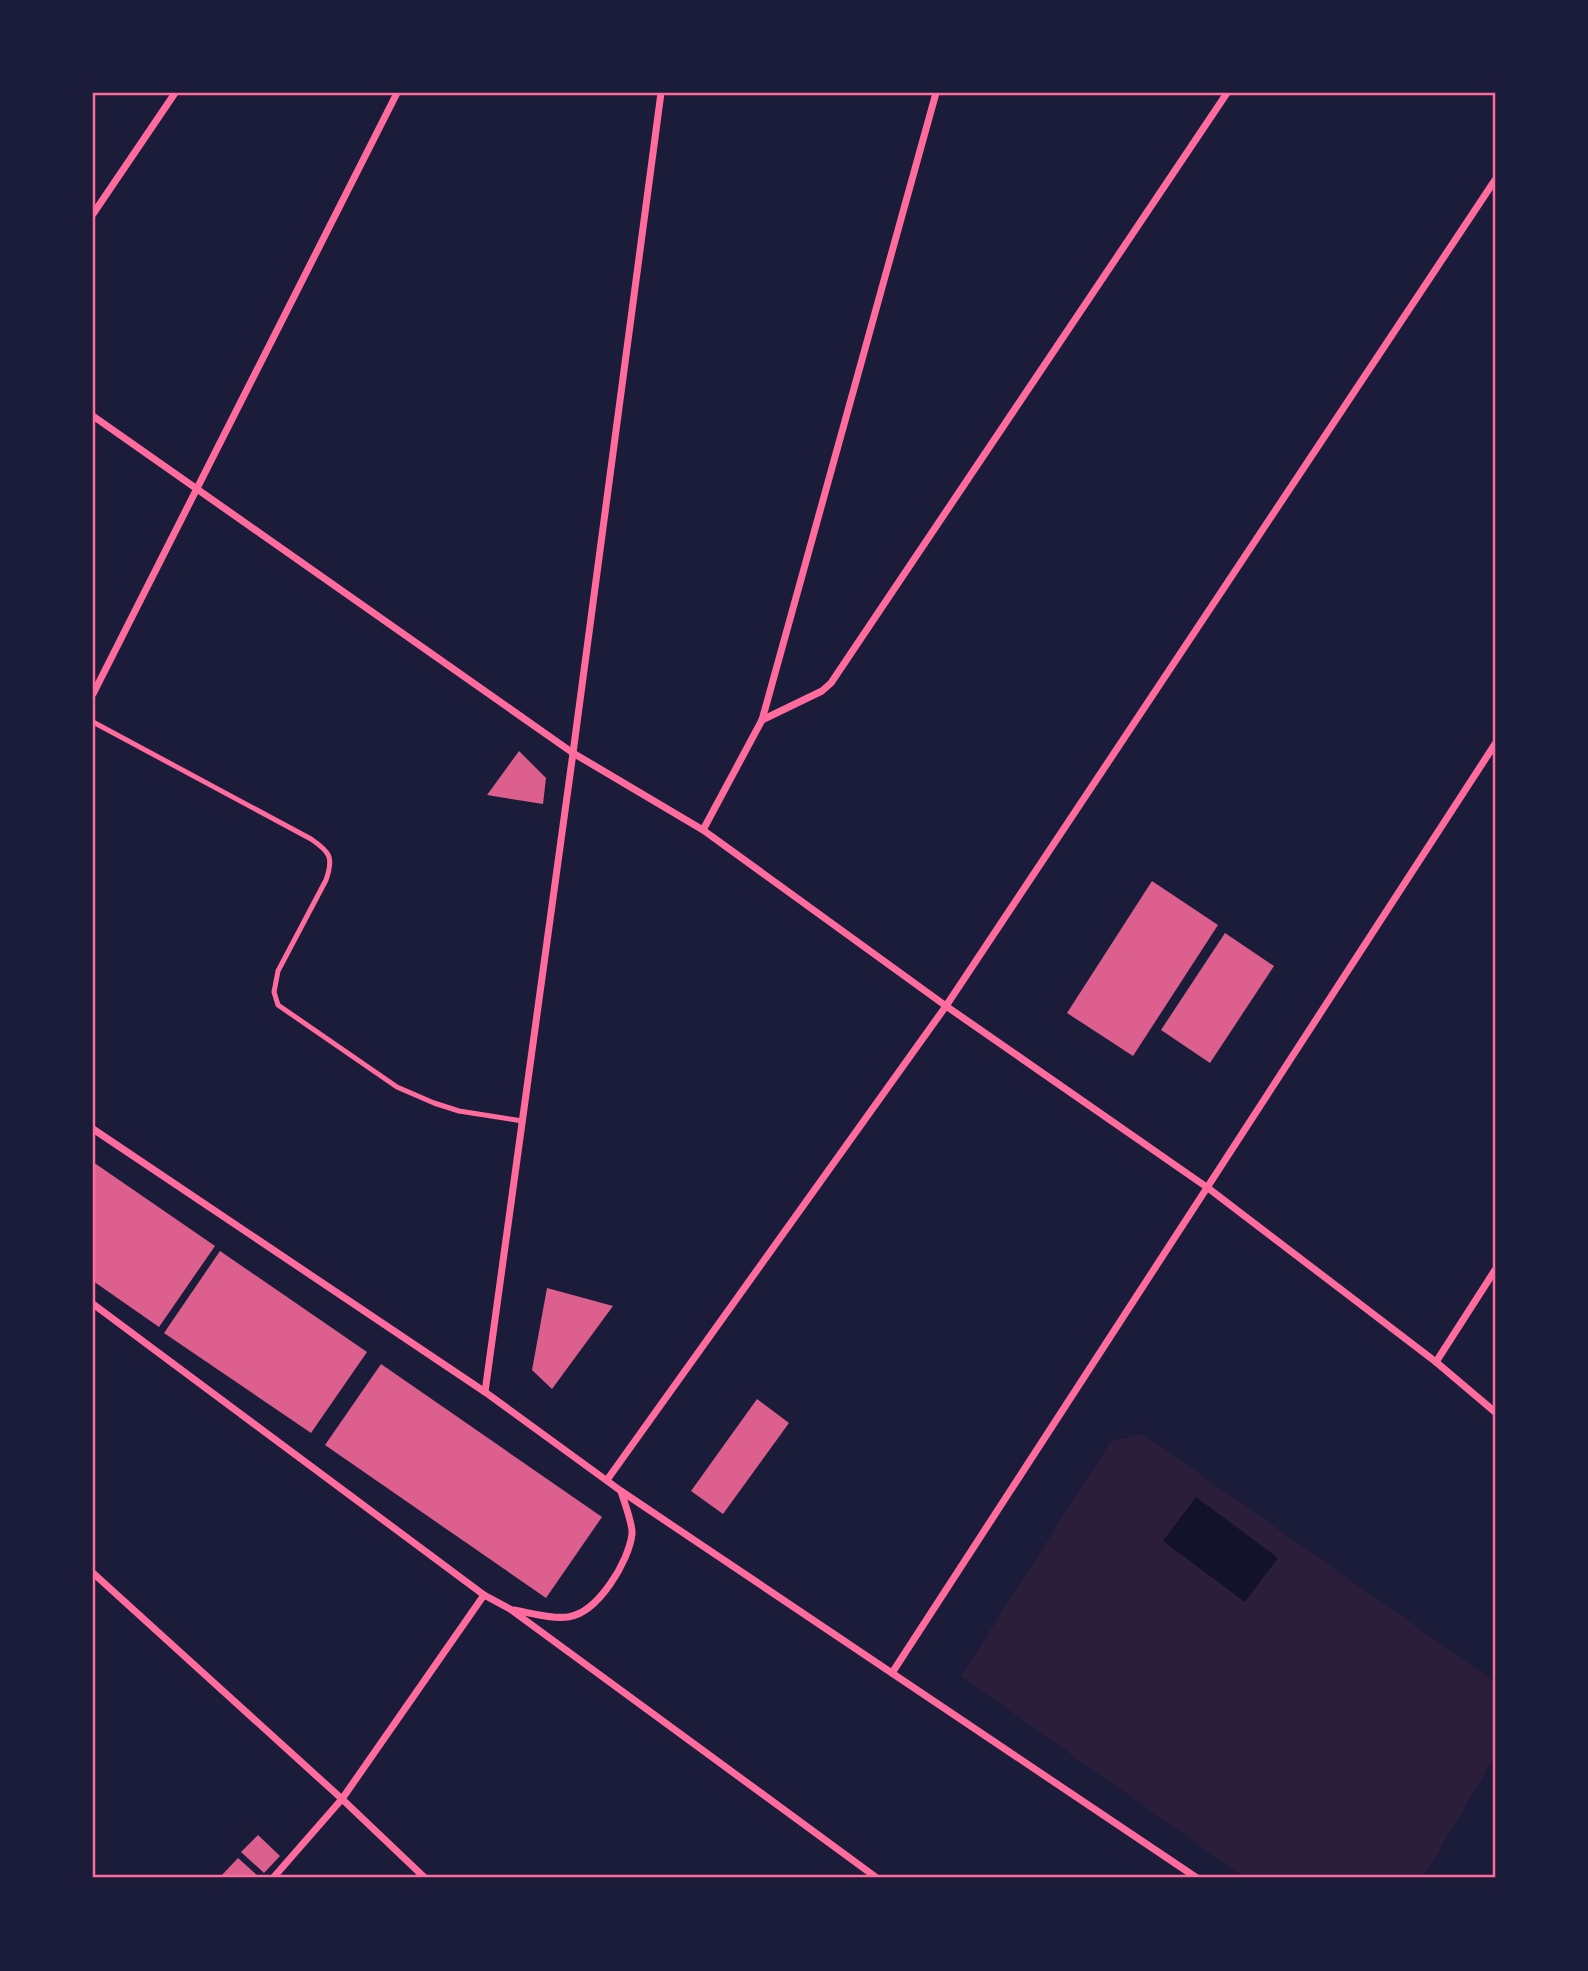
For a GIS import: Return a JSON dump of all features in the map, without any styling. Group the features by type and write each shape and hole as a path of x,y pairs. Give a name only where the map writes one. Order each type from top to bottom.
{"street":[{"path":"93,214 175,93"},
{"path":"93,694 397,93"},
{"path":"485,1392 661,93"},
{"path":"703,830 762,720 936,93"},
{"path":"762,720 822,691 831,683 1227,93"},
{"path":"607,1480 946,1006 1495,180"},
{"path":"93,416 573,753 703,830 946,1006 1208,1188 1436,1362 1495,1412"},
{"path":"892,1673 1495,744"},
{"path":"93,1129 485,1392 621,1491 1197,1878"},
{"path":"1436,1362 1495,1270"},
{"path":"93,1304 484,1595 510,1609 877,1878"},
{"path":"510,1609 551,1616 570,1616 584,1611 599,1598 619,1571 632,1532 621,1491"},
{"path":"93,1573 425,1878"},
{"path":"272,1878 342,1799 484,1595"}],"lane":[{"path":"93,722 311,839 329,854 330,867 326,880 278,971 274,992 278,1005 397,1087 459,1111 523,1121"}],"shaded area":[{"path":"1143,1434 1495,1682 1495,1756 1423,1878 1245,1878 961,1676 1111,1441"},
{"path":"1196,1497 1278,1558 1245,1602 1163,1541"}],"building":[{"path":"519,751 546,778 543,804 487,795"},
{"path":"1152,881 1218,925 1133,1056 1067,1013"},
{"path":"1225,933 1274,966 1210,1063 1161,1030"},
{"path":"93,1162 215,1246 159,1327 93,1281"},
{"path":"220,1251 367,1352 311,1433 164,1333"},
{"path":"547,1288 613,1306 552,1389 532,1370"},
{"path":"381,1364 602,1517 546,1598 325,1445"},
{"path":"757,1399 789,1423 723,1514 691,1491"},
{"path":"258,1835 280,1856 264,1873 241,1852"},
{"path":"238,1858 260,1878 226,1878 222,1875"}]}
